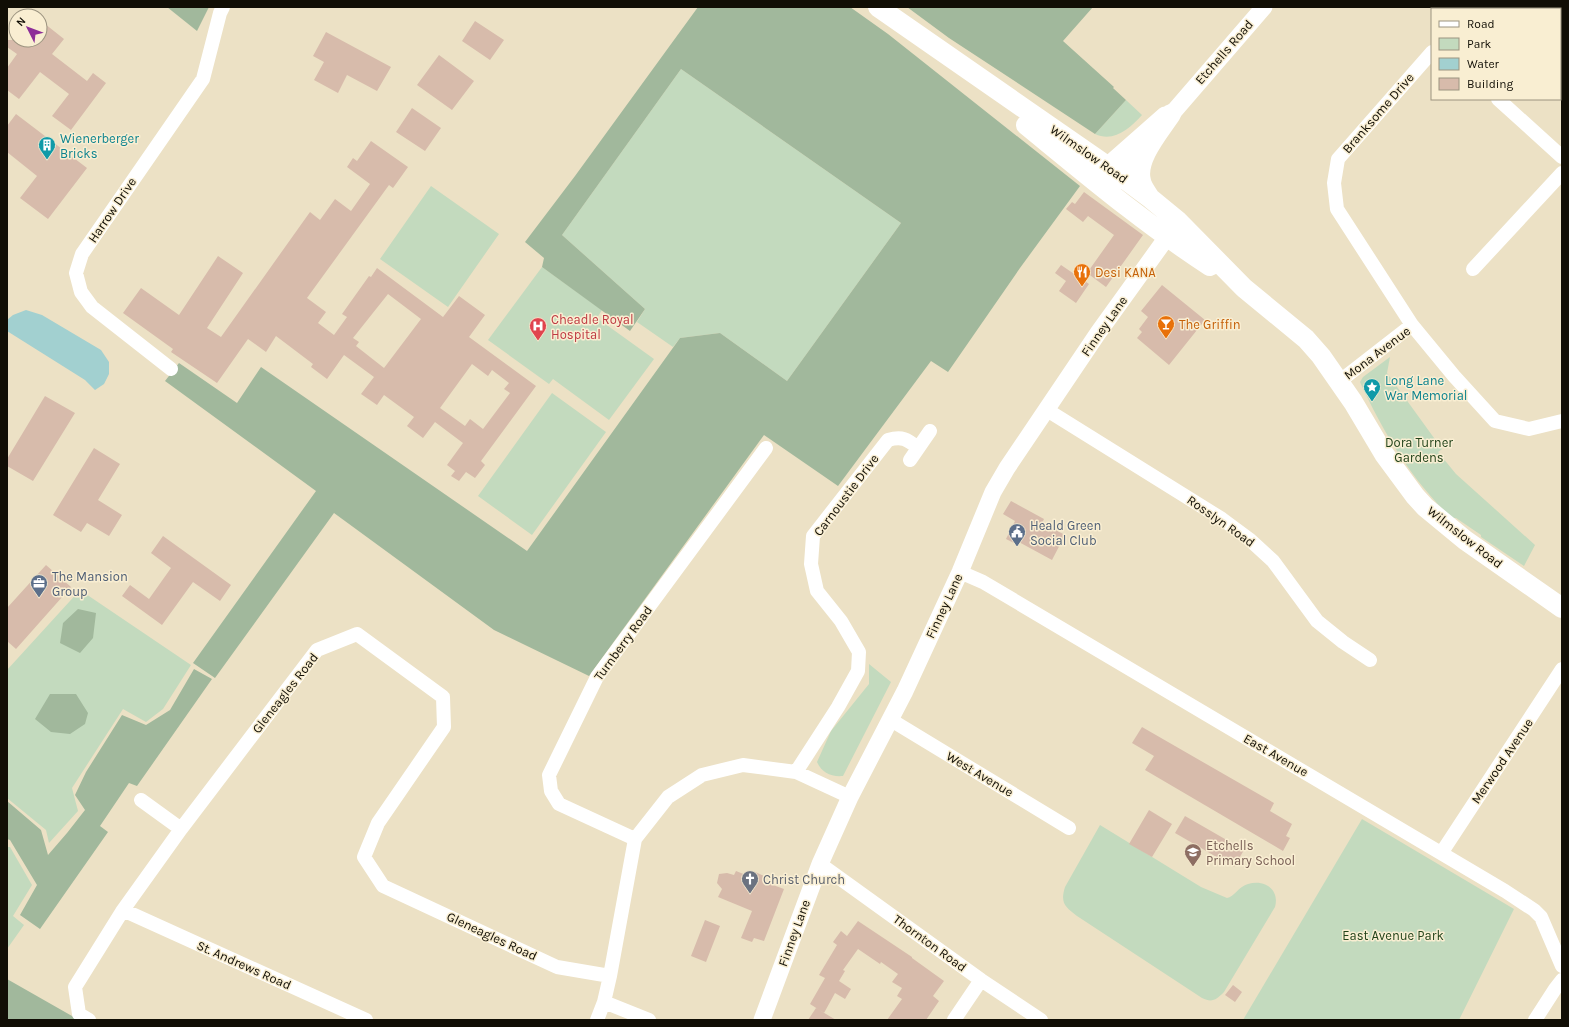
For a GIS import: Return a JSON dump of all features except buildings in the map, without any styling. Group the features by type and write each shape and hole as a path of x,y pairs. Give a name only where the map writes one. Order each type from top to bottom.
{"main road":[{"name":"Wilmslow Road","path":"878,7 920,36 1173,229 1306,339 1340,381 1384,454 1425,507 1465,540 1562,608"},
{"path":"1150,198 1141,181 1141,172 1145,153 1171,114"},
{"name":"Wilmslow Road","path":"1107,178 1150,198 1173,229"}],"street":[{"name":"Harrow Drive","path":"171,369 92,307 81,292 76,273 82,254 203,78 220,13 223,7"},
{"name":"Etchells Road","path":"1107,178 1171,114 1264,7"},
{"name":"Branksome Drive","path":"1412,324 1337,209 1334,183 1338,159 1431,53"},
{"name":"Etchells Road","path":"1107,178 1185,98"},
{"path":"1499,100 1562,156"},
{"path":"1473,269 1562,173"},
{"name":"Finney Lane","path":"762,1020 820,864 850,797 891,720 960,572 993,492 1007,468 1098,333 1173,229"},
{"name":"Mona Avenue","path":"1340,381 1412,324 1454,376 1495,421 1529,429 1562,421"},
{"name":"Rosslyn Road","path":"1047,410 1222,519 1249,539 1274,561 1317,621 1343,642 1370,660"},
{"path":"910,460 930,431"},
{"name":"Carnoustie Drive","path":"796,772 838,708 858,671 859,652 841,621 817,591 811,564 812,536 888,440 897,437 908,440 918,448"},
{"name":"Turnberry Road","path":"635,839 559,804 551,791 549,775 597,677 766,448"},
{"name":"East Avenue","path":"960,572 983,582 1505,890 1534,910 1541,918 1546,926 1562,966"},
{"name":"Gleneagles Road","path":"90,1020 80,1014 74,987 122,910 181,829 317,650 357,634 443,697 444,727 378,823 364,857 383,886 557,967 610,976"},
{"name":"Merwood Avenue","path":"1442,852 1562,669"},
{"name":"West Avenue","path":"891,720 1069,828"},
{"path":"596,1020 604,1002 610,976 635,839 668,797 702,775 743,765 796,772 850,797"},
{"path":"142,800 181,829"},
{"name":"Thornton Road","path":"820,864 981,980 1041,1020"},
{"name":"St. Andrews Road","path":"122,910 366,1020"},
{"path":"954,1020 981,980"},
{"path":"1535,1020 1562,980"},
{"path":"604,1002 649,1020"}],"green space":[{"path":"167,7 209,7 197,31"},
{"path":"698,7 850,7 888,34 1080,186 1020,268 948,372 931,361 838,486 764,435 589,676 494,630 334,513 215,678 193,663 316,491 165,381 179,363 237,403 261,367 527,551 680,338 720,333 787,381 901,223 681,69 562,235 645,309 630,331 542,267 544,258 525,242"},
{"path":"907,7 1093,7 1063,41 1114,87 1113,88 1126,100 1095,134 949,38"},
{"path":"681,69 901,223 787,381 720,333 680,338 673,347 637,322 645,309 562,235"},
{"path":"1126,100 1142,115 1121,133 1109,137 1095,134"},
{"path":"431,186 499,234 448,307 380,259"},
{"path":"542,267 602,310 597,318 654,359 609,420 553,379 549,384 488,340"},
{"name":"Dora Turner Gardens","path":"1390,357 1387,373 1442,449 1438,452 1456,474 1535,545 1524,566 1456,518 1452,518 1424,488 1400,455 1378,419 1360,382 1363,377"},
{"path":"552,393 606,432 532,535 478,496"},
{"path":"80,590 191,665 163,709 146,722 123,709 72,788 78,811 49,843 46,830 7,798 7,670"},
{"path":"78,609 96,613 93,638 80,653 60,643 63,623"},
{"path":"869,664 891,682 843,776 827,774 821,769 817,762 831,731 869,684"},
{"path":"194,669 212,679 137,786 129,783 100,826 108,832 40,929 20,915 37,885 10,840 7,839 7,801 41,830 48,855 85,810 75,795 86,772 122,715 146,725 170,710"},
{"path":"50,694 76,694 88,713 85,724 70,734 51,732 35,719"},
{"name":"East Avenue Park","path":"1362,819 1514,909 1459,1020 1243,1020"},
{"path":"1100,825 1201,887 1227,898 1248,884 1265,884 1273,890 1276,901 1275,907 1224,992 1216,999 1209,1000 1202,998 1077,916 1069,910 1063,901 1065,887"},
{"path":"7,847 10,847 32,885 13,916 24,925 7,949"},
{"path":"7,979 79,1020 7,1020"}],"water":[{"path":"26,310 42,315 101,350 109,362 109,374 104,384 95,390 85,380 7,331 7,320 13,315"}],"place":[{"name":"Wienerberger Bricks","path":"47,160"},
{"name":"Desi KANA","path":"1082,287"},
{"name":"The Griffin","path":"1166,339"},
{"name":"Cheadle Royal Hospital","path":"538,341"},
{"name":"Long Lane War Memorial","path":"1372,402"},
{"name":"Heald Green Social Club","path":"1017,547"},
{"name":"The Mansion Group","path":"39,598"},
{"name":"Etchells Primary School","path":"1193,867"},
{"name":"Christ Church","path":"750,894"}]}
